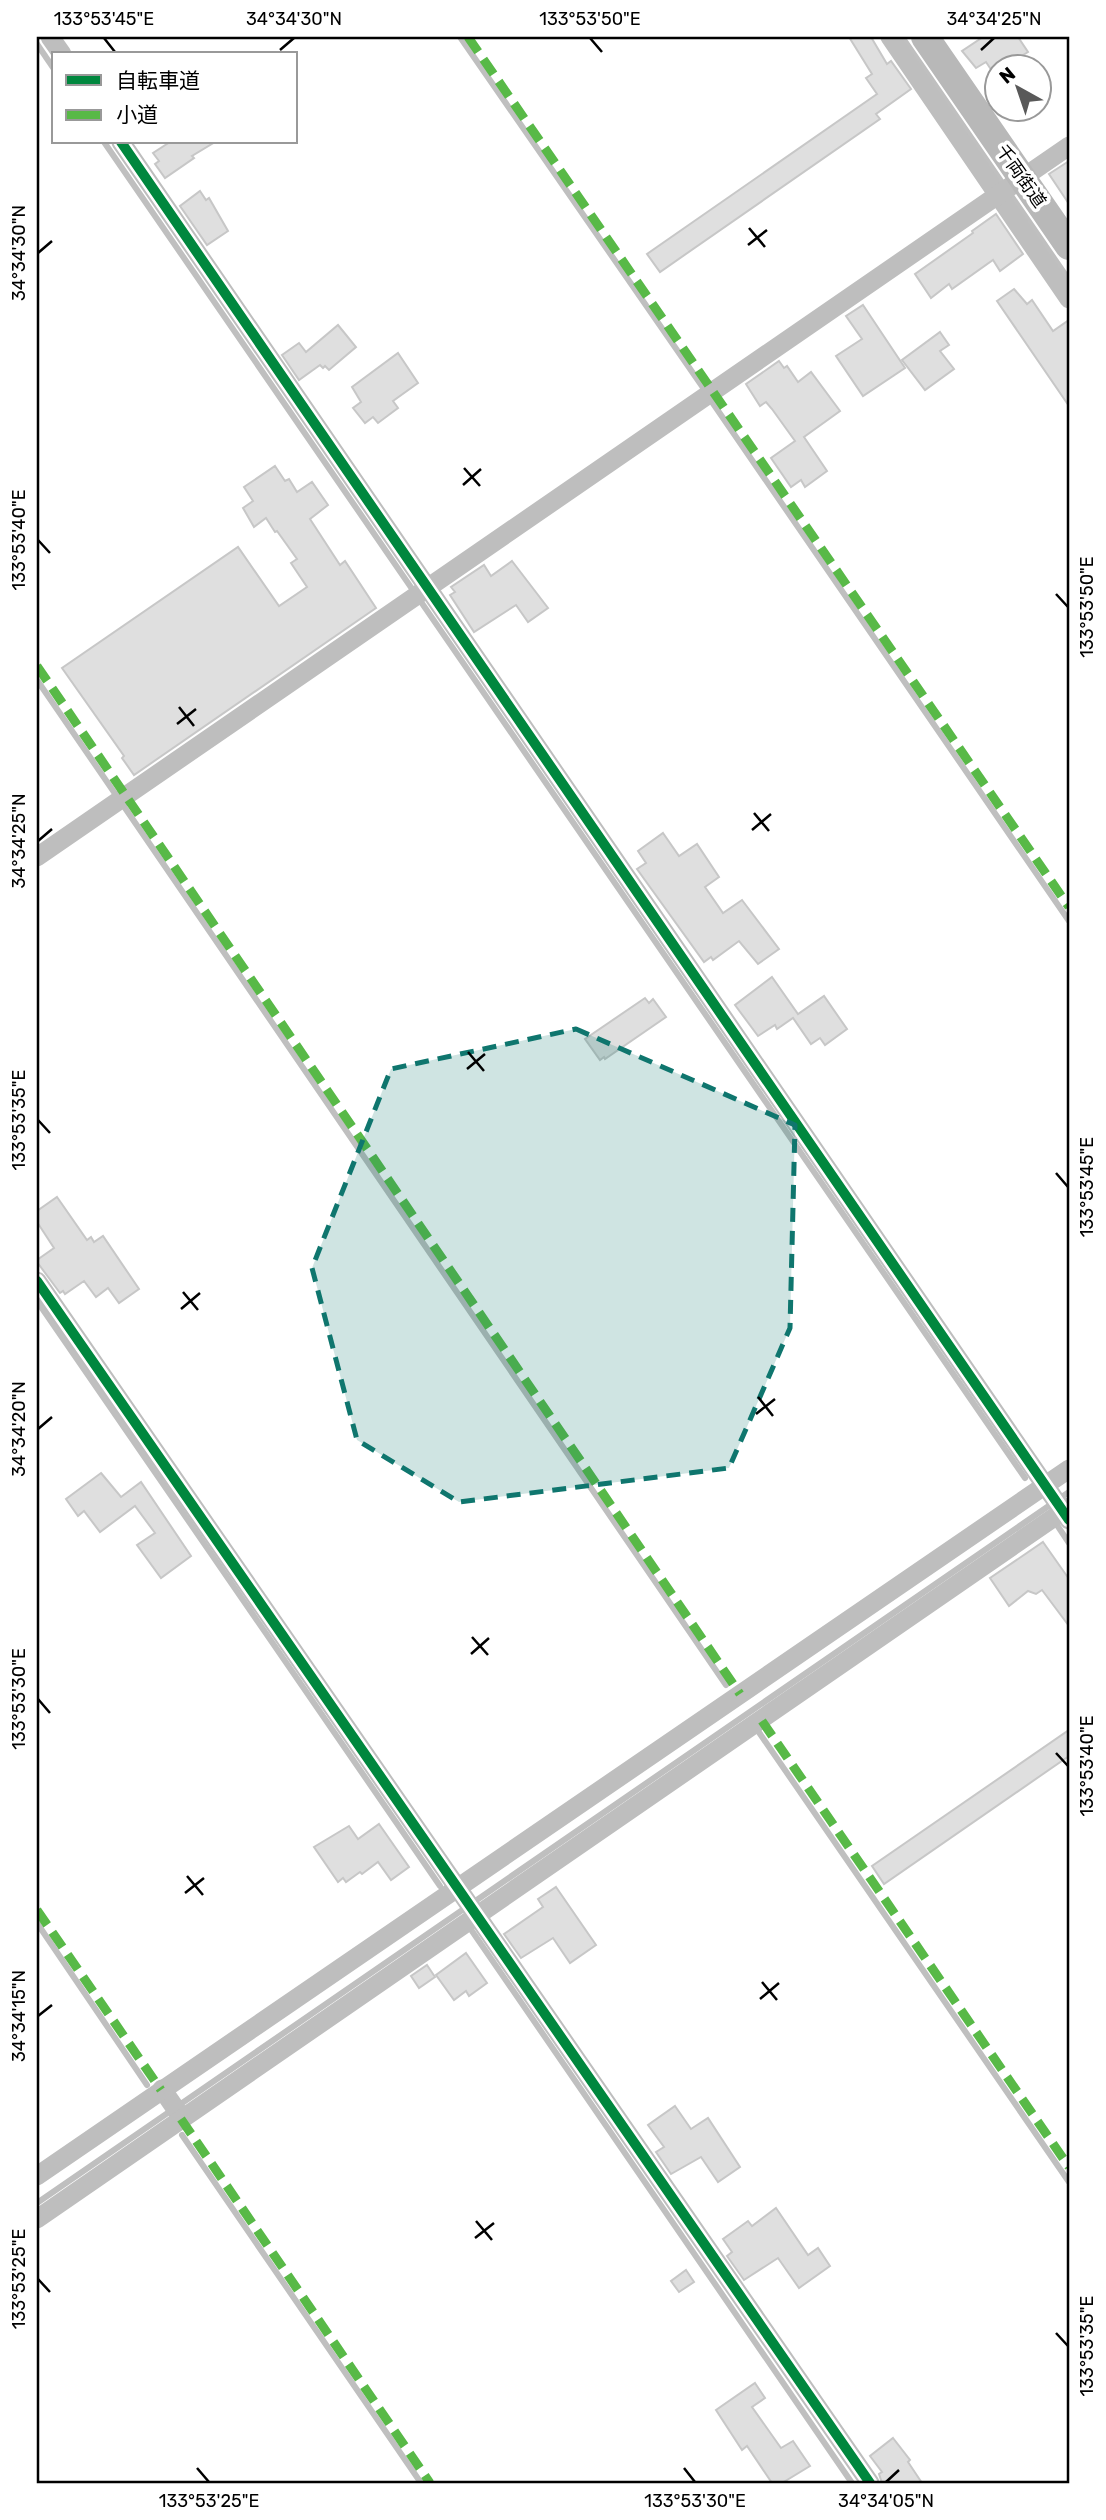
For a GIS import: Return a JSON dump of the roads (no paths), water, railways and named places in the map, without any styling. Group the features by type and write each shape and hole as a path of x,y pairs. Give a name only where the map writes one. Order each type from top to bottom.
{"street":[{"path":"50,37 61,52"},
{"path":"890,37 1009,188 1069,299"},
{"name":"千両街道","path":"925,37 1009,188 1069,246"},
{"path":"122,144 421,594 1058,1508"},
{"path":"37,857 1069,146"},
{"path":"37,1281 870,2483"},
{"path":"37,2219 173,2106 468,1904 1058,1508 1069,1469"},
{"path":"37,2176 173,2106 468,1904 1058,1508"}],"waterway":[{"path":"460,37 704,389"},
{"path":"902,37 1069,280"},
{"path":"37,44 52,66"},
{"path":"105,144 1025,1478"},
{"path":"712,402 1069,921"},
{"path":"37,680 116,795"},
{"path":"125,808 726,1685"},
{"path":"37,1301 440,1886"},
{"path":"37,2203 1069,1492"},
{"path":"1055,1522 1069,1543"},
{"path":"756,1728 1069,2182"},
{"path":"37,1923 147,2085"},
{"path":"472,1931 852,2483"},
{"path":"182,2135 421,2483"}]}
